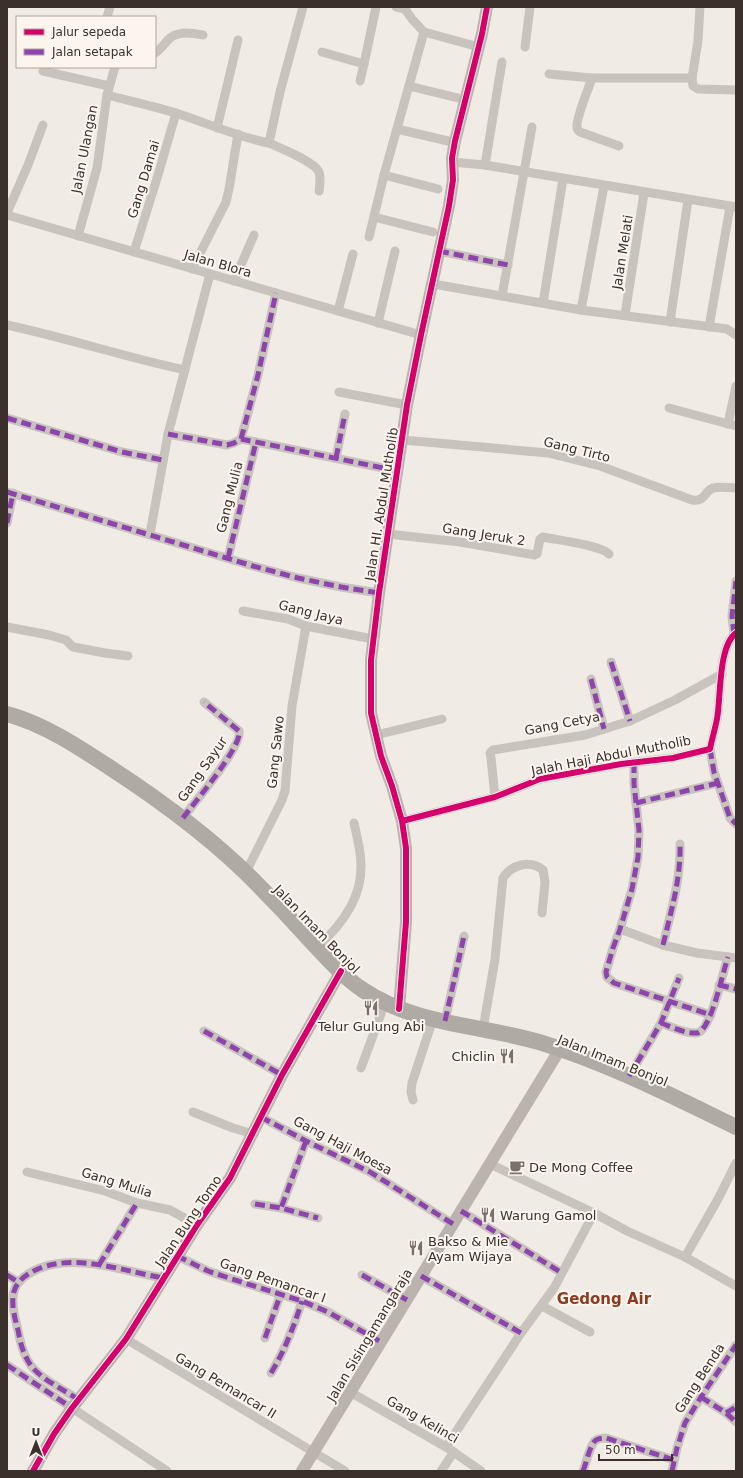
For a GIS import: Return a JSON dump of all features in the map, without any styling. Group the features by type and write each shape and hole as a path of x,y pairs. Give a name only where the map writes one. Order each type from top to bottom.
{"highway":[{"name":"Jalan Imam Bonjol","path":"7,714 20,717 52,731 132,782 183,818 246,872 317,947 363,990 392,1006 439,1020 512,1035 560,1049 629,1076 736,1127"}],"street":[{"path":"269,143 280,92 303,7"},
{"path":"360,81 376,7"},
{"path":"396,7 406,8 412,19 424,32 479,47"},
{"name":"Jalan HI. Abdul Mutholib","path":"392,1006 404,950 407,909 406,848 402,821 392,786 381,756 371,713 371,660 373,638 407,405 449,206 453,180 452,162 455,141 479,47 487,7"},
{"path":"525,47 530,7"},
{"path":"700,7 698,41 692,78 693,86 698,89 736,90"},
{"path":"369,237 384,175 424,32"},
{"path":"156,52 161,49 171,37 176,35 185,33 203,35"},
{"path":"217,128 238,40"},
{"path":"322,52 364,64"},
{"path":"485,166 502,62"},
{"name":"Jalan Ulangan","path":"78,236 97,168 108,91 115,68"},
{"path":"43,71 176,113 217,128 269,143 295,154 318,170 321,179 320,191"},
{"path":"549,74 592,78 692,78"},
{"path":"592,78 576,126 577,129 580,132 619,146"},
{"path":"409,86 458,98"},
{"name":"Gang Damai","path":"134,252 176,113"},
{"path":"7,214 43,125"},
{"path":"502,296 532,127"},
{"path":"397,129 448,141"},
{"path":"192,269 226,202 230,189 238,134"},
{"path":"452,162 524,172 733,207 709,327"},
{"path":"384,175 438,189"},
{"path":"543,303 563,179"},
{"path":"581,310 604,186"},
{"name":"Jalan Melati","path":"625,315 644,193"},
{"path":"670,322 688,200"},
{"name":"Jalan Blora","path":"7,214 421,335"},
{"path":"374,217 433,232"},
{"path":"234,281 254,235"},
{"path":"378,323 396,251"},
{"path":"439,251 508,265"},
{"path":"338,311 354,254"},
{"path":"150,534 168,434 210,274"},
{"path":"432,284 581,310 727,329 736,335"},
{"path":"168,434 227,445 234,444 241,439 258,374 276,293"},
{"path":"7,325 36,331 185,370"},
{"path":"669,408 732,425 736,386"},
{"path":"339,392 407,405"},
{"path":"336,458 345,414"},
{"path":"7,418 122,452 163,460"},
{"path":"241,439 398,471"},
{"name":"Gang Tirto","path":"403,440 548,453 600,466 692,500 699,500 703,498 709,490 715,488 736,488"},
{"name":"Gang Mulia","path":"228,558 256,442"},
{"path":"7,523 10,493 298,578 379,593"},
{"name":"Gang Jeruk 2","path":"388,534 460,542 535,555 537,554 540,539 543,538 586,545 606,550 609,554"},
{"path":"735,633 732,616 736,581"},
{"name":"Gang Jaya","path":"244,611 288,619 306,626 373,638"},
{"name":"Gang Sawo","path":"246,872 282,800 292,706 306,626"},
{"path":"7,627 22,628 54,636 66,640 73,647 105,654 128,656"},
{"name":"Jalah Haji Abdul Mutholib","path":"402,821 495,797 540,779 673,758 710,749 717,718 726,647 735,633"},
{"path":"611,662 630,721"},
{"name":"Gang Cetya","path":"495,797 490,753 493,750 578,736 630,721 675,700 722,674"},
{"path":"591,679 604,729"},
{"name":"Gang Sayur","path":"183,818 227,760 240,734 239,731 204,702"},
{"path":"376,735 442,719"},
{"path":"710,749 718,782 730,818 736,824"},
{"path":"634,763 639,830 638,857 632,889 606,972 607,977 614,983 711,1015"},
{"path":"636,803 718,782"},
{"path":"317,947 334,931 354,903 361,867 360,851 354,823"},
{"path":"663,945 677,890 680,844"},
{"path":"483,1029 495,959 503,878 507,871 514,867 525,865 539,866 543,870 545,882 542,913"},
{"path":"620,929 663,945 734,958 719,985 715,1006 704,1030 699,1033 690,1033 661,1023"},
{"path":"413,1100 411,1092 412,1083 439,1020 464,936"},
{"name":"Jalan Bung Tomo","path":"33,1471 54,1434 126,1339 197,1225 230,1178 282,1075 341,971"},
{"path":"629,1076 661,1023 679,978"},
{"path":"719,985 736,989"},
{"path":"361,1068 392,1006"},
{"path":"204,1031 282,1075"},
{"name":"Jalan Sisingamangaraja","path":"302,1471 560,1049"},
{"path":"193,1112 233,1128 253,1134"},
{"name":"Gang Haji Moesa","path":"261,1117 370,1172 453,1224"},
{"path":"281,1208 306,1141"},
{"path":"685,1257 736,1163"},
{"path":"490,1164 594,1213 627,1231 685,1257 736,1286"},
{"name":"Gang Mulia","path":"27,1172 105,1191 136,1202 170,1210 197,1225"},
{"path":"100,1265 136,1202"},
{"path":"255,1204 281,1208 318,1218"},
{"path":"461,1211 562,1273"},
{"path":"446,1447 521,1333 542,1306 562,1273 594,1213"},
{"name":"Gang Pemancar I","path":"177,1256 208,1271 302,1301 328,1312 381,1342"},
{"path":"163,1278 100,1265 69,1262 54,1264 26,1275 18,1282 12,1297 22,1350 37,1373 76,1404 168,1471"},
{"path":"7,1275 18,1282"},
{"path":"362,1275 407,1300"},
{"path":"421,1276 521,1333"},
{"path":"265,1338 280,1293"},
{"path":"270,1373 285,1347 295,1325 302,1301"},
{"path":"542,1306 590,1332"},
{"name":"Gang Pemancar II","path":"126,1339 345,1471"},
{"name":"Gang Benda","path":"672,1471 676,1448 685,1423 736,1345"},
{"path":"7,1365 76,1404"},
{"name":"Gang Kelinci","path":"350,1392 446,1447 481,1471"},
{"path":"701,1397 726,1413 736,1422"},
{"path":"726,1413 736,1407"},
{"path":"583,1471 593,1444 600,1438 606,1438 674,1460"},
{"path":"441,1471 454,1452"}],"marked path":[{"path":"439,251 508,265"},
{"path":"241,439 258,375 276,293"},
{"path":"336,458 345,414"},
{"path":"7,418 122,452 163,460"},
{"path":"168,434 227,445 241,439 398,471"},
{"path":"228,558 256,442"},
{"path":"7,492 253,566 298,578 379,593"},
{"path":"7,523 13,493"},
{"path":"734,634 732,616 736,581"},
{"path":"611,662 630,721"},
{"path":"591,679 604,729"},
{"path":"183,818 226,761 238,738 239,731 204,702"},
{"path":"710,749 714,772 730,818 736,824"},
{"path":"634,763 634,784 639,830 638,857 632,889 606,972 607,977 614,983 711,1015"},
{"path":"636,803 718,783"},
{"path":"663,945 677,882 680,844"},
{"path":"445,1021 464,936"},
{"path":"661,1023 679,1030 693,1033 697,1033 702,1030 712,1012 728,957"},
{"path":"629,1076 661,1023 679,978"},
{"path":"719,985 736,989"},
{"path":"204,1031 282,1075"},
{"path":"261,1117 370,1172 453,1224"},
{"path":"306,1141 281,1208 318,1218"},
{"path":"99,1265 137,1203"},
{"path":"255,1204 281,1208"},
{"path":"461,1211 562,1273"},
{"path":"177,1256 208,1271 302,1301 328,1312 381,1342"},
{"path":"79,1400 42,1377 27,1359 24,1353 13,1309 14,1290 18,1284 28,1274 35,1270 48,1265 68,1263 109,1266 163,1278"},
{"path":"7,1275 18,1282"},
{"path":"362,1275 407,1300"},
{"path":"421,1276 521,1333"},
{"path":"265,1338 281,1293"},
{"path":"271,1373 289,1338 302,1301"},
{"path":"672,1471 685,1423 736,1345"},
{"path":"7,1365 72,1408"},
{"path":"701,1397 726,1413 736,1422"},
{"path":"726,1413 736,1407"},
{"path":"583,1471 588,1454 594,1442 601,1438 606,1438 674,1460"}],"cycle path":[{"path":"399,1009 406,922 406,848 402,821 392,786 381,756 371,713 371,660 379,593 407,405 449,206 453,180 452,158 455,141 482,34 487,7"},
{"path":"402,821 495,797 540,779 621,764 673,758 710,749 717,719 723,660 730,640 736,633"},
{"path":"33,1471 54,1434 72,1408 126,1339 197,1225 230,1178 282,1075 341,971"}],"place":[{"name":"Telur Gulung Abi","path":"371,1008"},
{"name":"Chiclin","path":"507,1056"},
{"name":"De Mong Coffee","path":"517,1167"},
{"name":"Warung Gamol","path":"488,1215"},
{"name":"Bakso & Mie Ayam Wijaya","path":"416,1248"}],"district":[{"name":"Gedong Air","path":"604,1299"}]}
